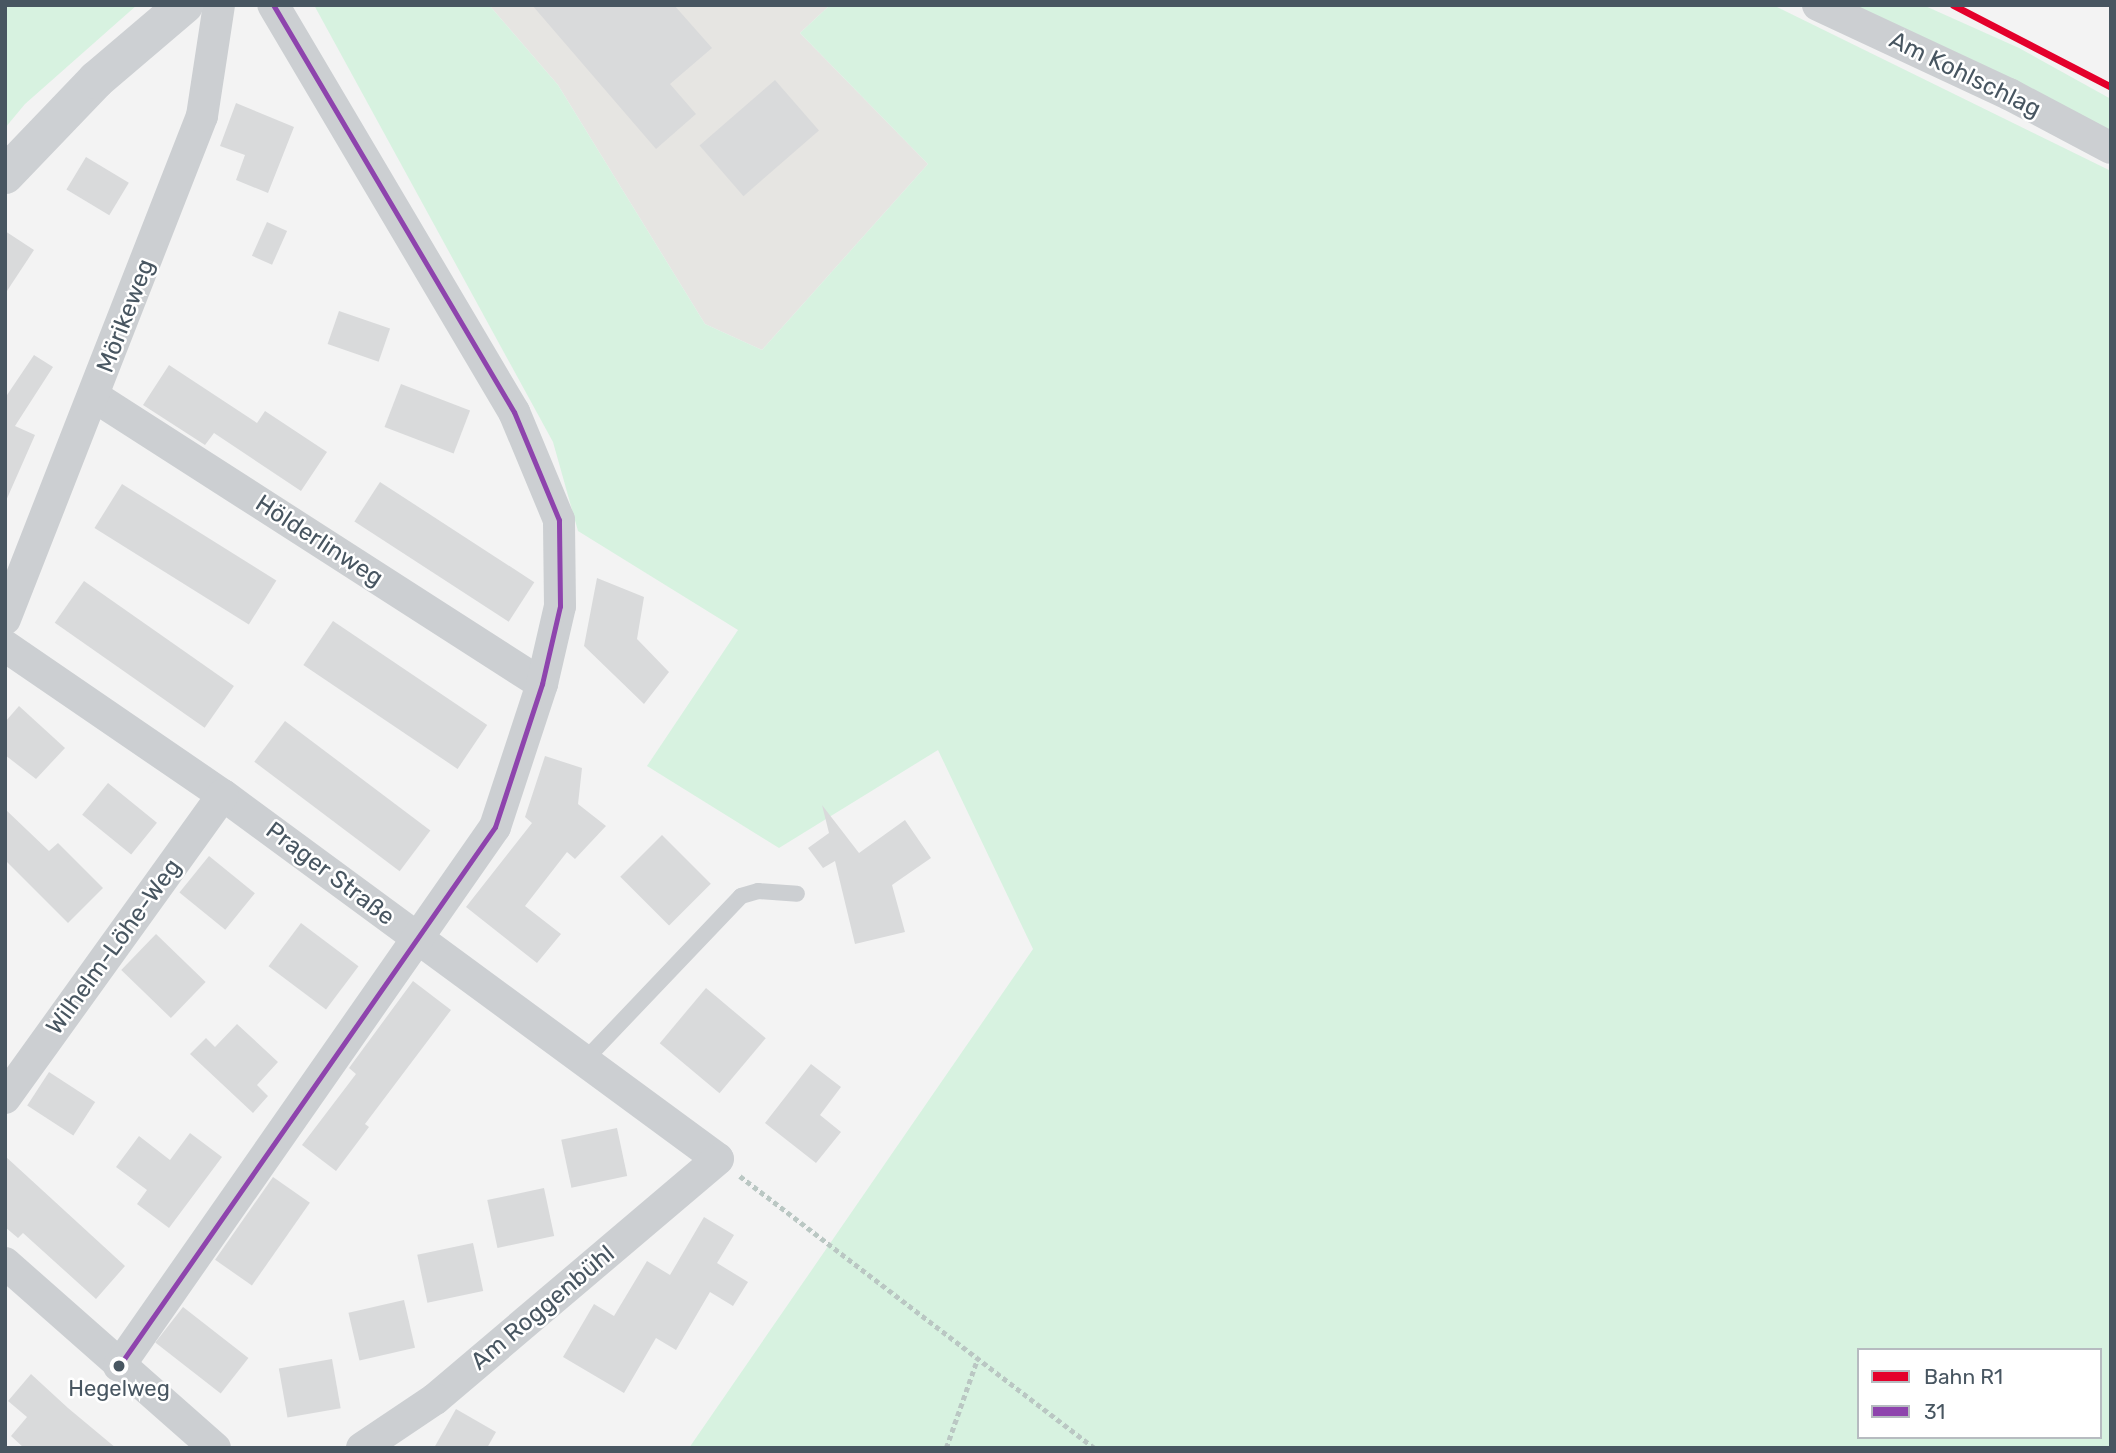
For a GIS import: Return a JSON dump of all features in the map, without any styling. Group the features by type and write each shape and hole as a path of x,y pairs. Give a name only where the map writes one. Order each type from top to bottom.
{"street":[{"path":"5,175 96,80 184,5"},
{"name":"Mörikeweg","path":"5,619 95,397 202,116 219,5"},
{"path":"119,1366 495,827 542,684 560,606 559,520 514,412 273,5"},
{"name":"Am Kohlschlag","path":"1818,5 2009,94 2111,148"},
{"name":"Hölderlinweg","path":"95,397 542,684"},
{"name":"Prager Straße","path":"5,646 223,795 718,1159"},
{"name":"Wilhelm-Löhe-Weg","path":"5,1098 223,795"},
{"name":"Am Roggenbühl","path":"362,1448 435,1399 718,1159"},
{"path":"5,1263 215,1448"}],"lane":[{"path":"584,1061 741,896 758,891 797,894"}],"path":[{"path":"718,1159 1095,1448"},
{"path":"946,1448 978,1357"}],"shaded area":[{"path":"489,5 830,5 800,33 928,164 762,350 705,324 558,85"}],"green space":[{"path":"5,5 137,5 25,104 5,128"},
{"path":"314,5 489,5 558,85 705,324 762,350 928,164 800,33 830,5 1773,5 2111,171 2111,1448 689,1448 1033,949 938,750 779,848 647,766 738,630 578,531 553,442"},
{"path":"1846,5 1923,5 2019,48 2111,99 2111,137"}],"building":[{"path":"532,5 674,5 712,48 670,84 696,114 656,149"},
{"path":"775,80 819,131 743,196 700,146"},
{"path":"236,103 294,127 268,193 236,180 245,155 220,146"},
{"path":"86,157 129,183 109,215 66,190"},
{"path":"267,222 287,231 272,265 252,256"},
{"path":"5,231 34,250 5,294"},
{"path":"339,311 390,329 379,362 328,344"},
{"path":"34,355 53,367 15,426 35,435 5,503 5,398"},
{"path":"169,365 257,423 265,411 327,452 301,491 214,433 205,445 143,405"},
{"path":"401,384 470,411 454,453 385,427"},
{"path":"380,482 534,582 509,622 354,521"},
{"path":"122,484 276,580 249,625 94,528"},
{"path":"597,578 644,597 637,639 669,672 644,704 584,646"},
{"path":"84,581 234,686 205,728 55,623"},
{"path":"333,621 487,725 458,769 303,665"},
{"path":"19,706 65,748 36,779 5,755 5,722"},
{"path":"285,721 430,831 400,871 254,762"},
{"path":"545,756 582,768 578,804 606,826 575,859 567,852 525,906 561,934 537,963 466,907 532,823 525,817"},
{"path":"108,783 157,823 131,855 82,815"},
{"path":"822,805 859,853 905,820 931,858 892,885 905,932 855,944 835,861 823,868 808,848 829,833"},
{"path":"5,809 49,851 58,843 103,888 68,923 5,860"},
{"path":"662,835 711,884 669,926 620,877"},
{"path":"209,856 255,893 225,930 179,893"},
{"path":"301,923 359,966 326,1009 269,966"},
{"path":"156,934 206,982 171,1018 121,970"},
{"path":"413,981 451,1010 365,1124 369,1127 336,1171 302,1145 356,1074 349,1068"},
{"path":"706,988 766,1038 719,1093 660,1043"},
{"path":"237,1024 278,1062 257,1085 268,1096 253,1113 190,1054 206,1038 215,1047"},
{"path":"811,1064 841,1087 820,1115 841,1132 816,1163 765,1123"},
{"path":"49,1072 95,1102 73,1136 27,1106"},
{"path":"617,1128 627,1176 571,1188 561,1140"},
{"path":"190,1133 222,1157 169,1228 137,1204 147,1190 116,1167 139,1136 170,1160"},
{"path":"5,1156 125,1266 96,1299 23,1233 18,1238 5,1227"},
{"path":"273,1177 310,1203 252,1286 215,1260"},
{"path":"544,1188 554,1236 497,1248 487,1200"},
{"path":"704,1217 734,1235 717,1263 748,1282 733,1306 710,1292 676,1350 656,1338 624,1393 563,1357 594,1304 614,1316 647,1261 670,1275"},
{"path":"473,1243 483,1291 427,1303 417,1255"},
{"path":"404,1300 415,1348 359,1361 348,1313"},
{"path":"183,1307 248,1358 221,1394 155,1342"},
{"path":"332,1359 341,1408 288,1418 279,1368"},
{"path":"31,1374 116,1448 24,1448 11,1436 27,1417 8,1401"},
{"path":"456,1409 496,1432 487,1448 434,1448"}],"rail line":[{"name":"R1","path":"1953,5 2111,87"}],"transit line":[{"name":"31","path":"119,1366 495,827 542,684 560,606 559,520 514,412 273,5"}],"place":[{"name":"Hegelweg","path":"119,1366"}]}
